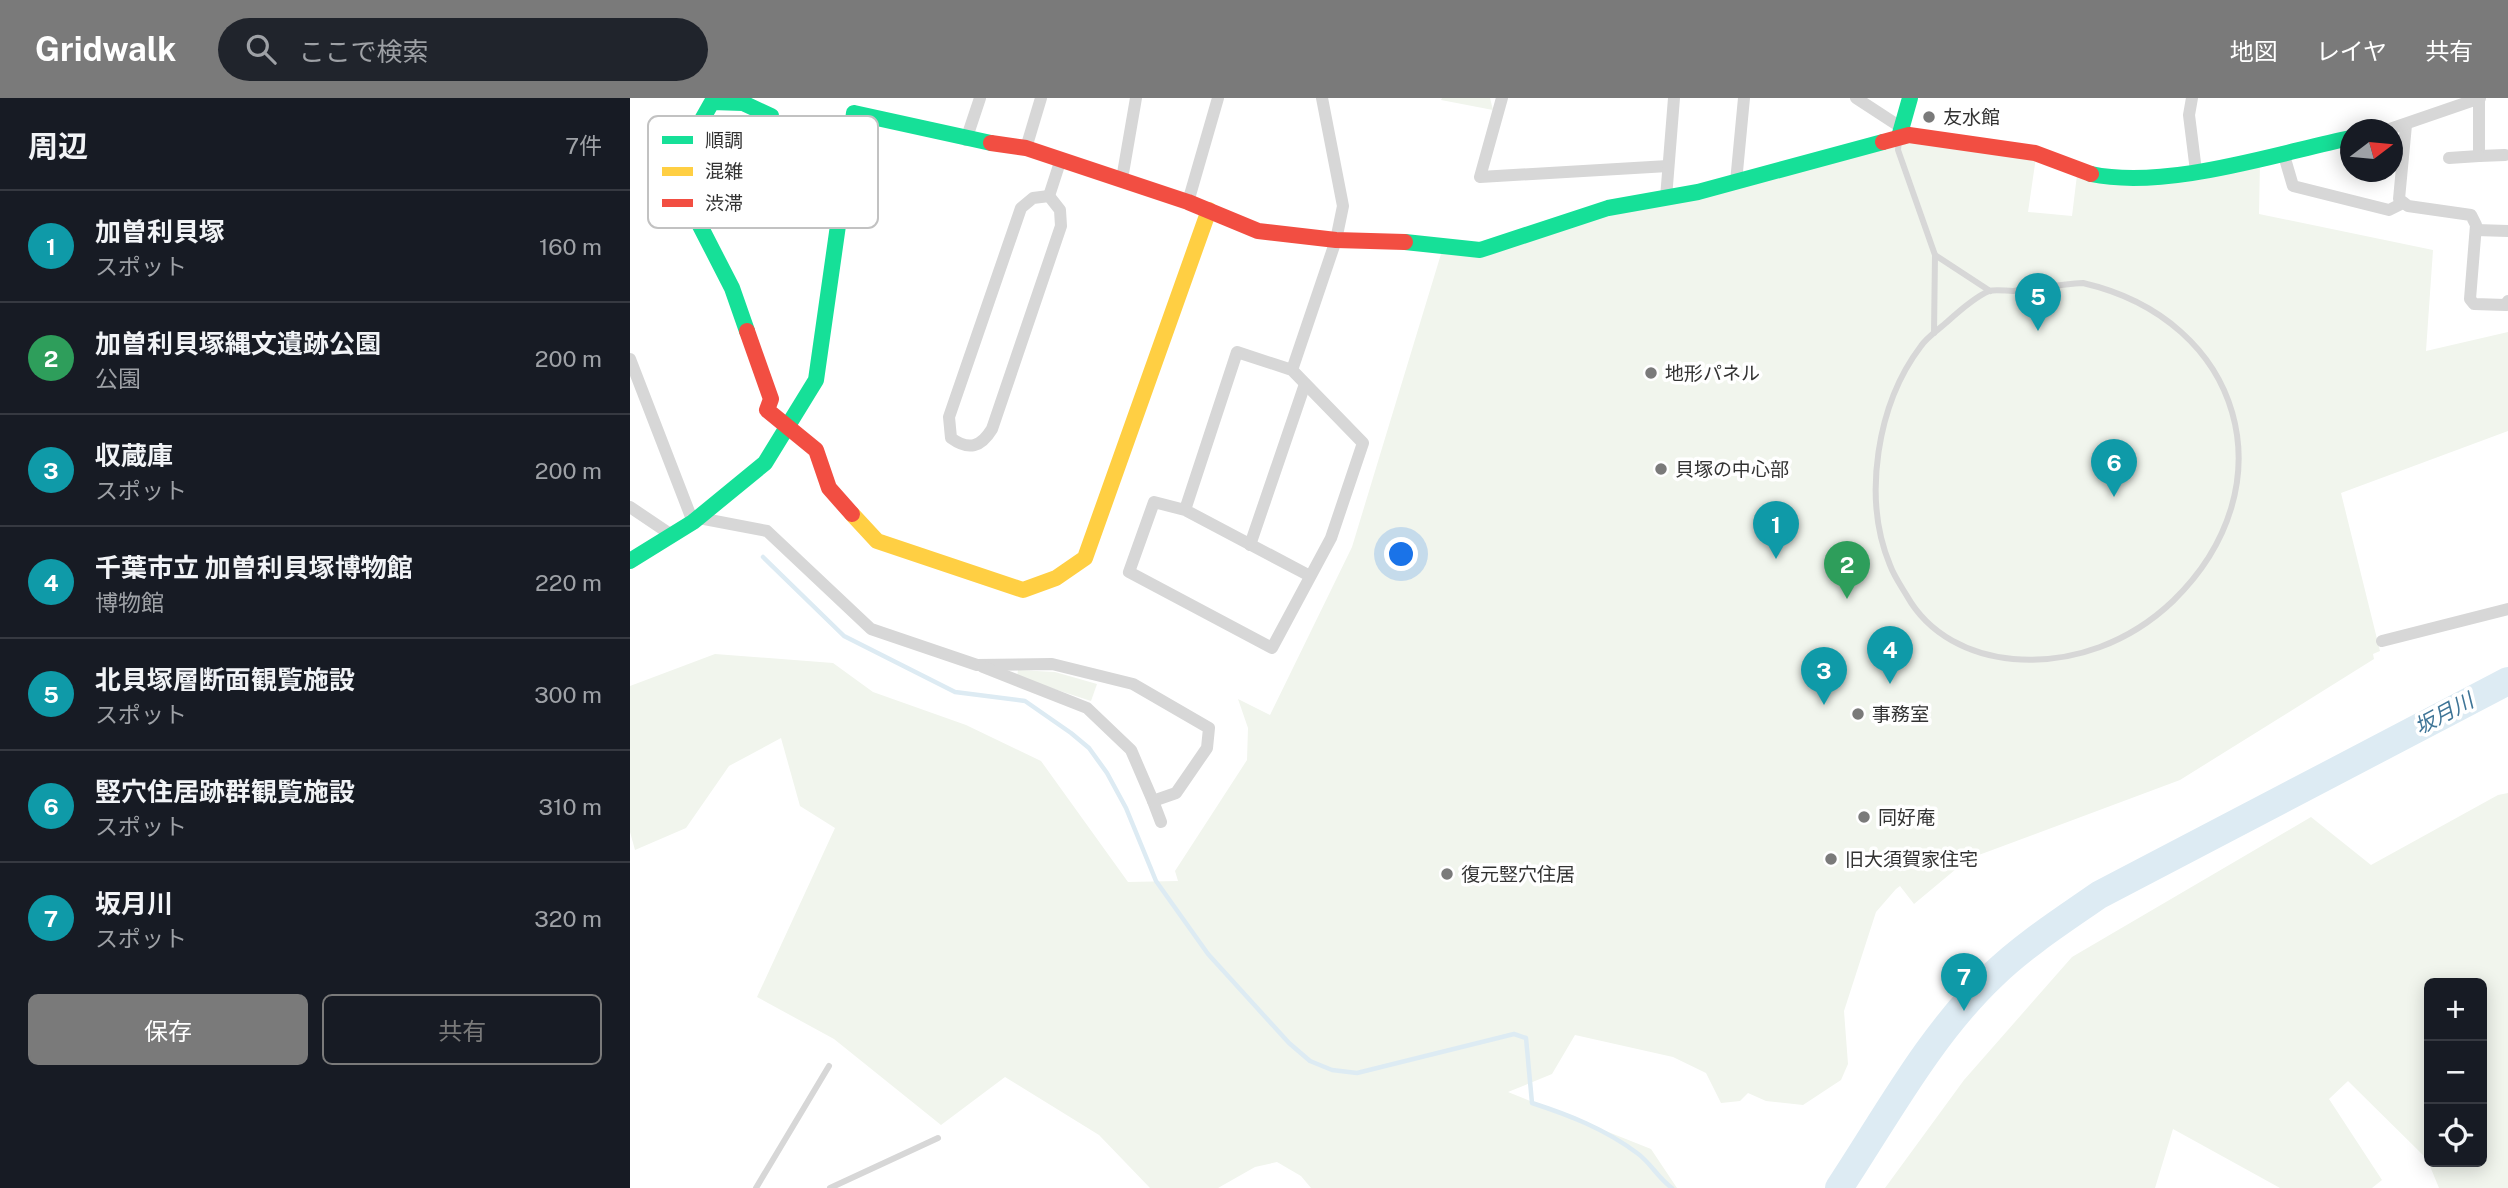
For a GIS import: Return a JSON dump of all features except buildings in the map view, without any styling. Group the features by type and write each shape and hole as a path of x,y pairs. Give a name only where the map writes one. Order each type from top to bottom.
{"street":[{"path":"966,140 980,98"},
{"path":"1026,148 1041,98"},
{"path":"1122,179 1136,98"},
{"path":"1188,202 1218,98"},
{"path":"1292,370 1336,240 1343,206 1322,98"},
{"path":"1502,98 1480,177 1668,166"},
{"path":"1666,198 1674,98"},
{"path":"1736,182 1744,98"},
{"path":"1856,98 1901,133 2035,153 2079,171 2107,177 2167,176 2340,140"},
{"path":"1901,133 1910,98"},
{"path":"2192,98 2189,115 2196,171"},
{"path":"2443,98 2443,112"},
{"path":"2403,126 2480,98 2479,156"},
{"path":"704,116 712,102 724,99 764,109 771,116"},
{"path":"878,119 966,140 1026,148 1188,202 1258,231 1336,240 1407,242 1480,250 1608,208 1736,182 1901,133"},
{"path":"2406,125 2399,200 2403,203 2470,215 2476,230 2470,299 2474,304 2506,305 2508,301"},
{"path":"2283,152 2293,186 2389,210 2403,203"},
{"path":"2449,158 2505,155"},
{"path":"1049,196 1061,159"},
{"path":"1049,196 1060,210 1061,226 992,429 985,442 962,446 951,438 949,417 989,299 1021,208 1033,198 1049,196"},
{"path":"701,228 732,288 771,399 767,410 789,425 816,450 829,488 877,541 1023,590 1034,589 1077,566 1085,558 1209,210"},
{"path":"630,561 696,520 765,463 789,425 816,380 837,228"},
{"path":"2476,230 2508,231"},
{"path":"1185,510 1237,352 1292,370 1363,443 1331,538 1272,648 1129,572 1154,502 1185,510 1310,576"},
{"path":"630,359 696,520"},
{"path":"1250,545 1305,384"},
{"path":"630,506 673,536"},
{"path":"696,520 767,531 871,629 976,665 1087,708 1131,750 1161,822"},
{"path":"2382,641 2508,609"},
{"path":"976,665 1052,664 1133,684 1209,727 1207,748 1176,793 1153,801"}],"lane":[{"path":"1901,133 1898,150 1935,255 1934,333"},
{"path":"1935,255 1990,291"},
{"path":"2083,283 2114,290 2140,302 2189,337 2218,377 2232,407 2238,468 2234,506 2227,527 2210,560 2193,582 2157,617 2124,640 2081,653 2036,661 1975,654 1941,635 1910,602 1889,564 1876,502 1876,468 1888,415 1899,383 1921,345 1934,333 1990,291 2083,283"},
{"path":"756,1188 829,1066"},
{"path":"830,1188 938,1138"}],"shaded area":[{"path":"1490,98 1493,110 1441,100"},
{"path":"1907,141 2036,157 2028,212 2072,216 2077,175 2260,162 2259,214 2433,250 2426,351 2508,332 2508,431 2341,493 2380,651 2373,654 2374,659 2180,780 1968,859 1914,904 1900,886 1896,889 1876,912 1844,1011 1848,1064 1841,1080 1803,1105 1766,1101 1748,1093 1740,1101 1721,1103 1706,1073 1673,1057 1575,1035 1552,1074 1508,1092 1651,1149 1677,1188 1311,1188 1301,1176 1277,1162 1255,1167 1218,1188 1150,1188 1099,1135 1005,1077 941,1125 834,1039 757,997 835,828 800,806 781,738 729,766 686,828 635,850 630,832 630,686 715,654 833,663 873,692 966,725 1041,761 1128,882 1178,881 1175,871 1247,760 1248,728 1238,699 1270,715 1352,547 1441,254"},
{"path":"1018,670 1055,672 1097,684 1091,701 1017,677"},
{"path":"2508,793 2508,1188 2439,1188 2430,1167 2487,1167 2487,978 2424,978 2424,1156 2348,1081 2329,1099 2382,1180 2372,1188 2280,1188 2173,1129 2155,1188 1885,1188 1964,1080 2072,957 2311,817 2371,865 2498,795"}],"waterway":[{"path":"763,557 844,636 955,692 1025,701 1089,748 1107,773 1126,808 1156,881 1208,954 1289,1043 1310,1061 1332,1070 1357,1073 1514,1034 1526,1038 1532,1103 1573,1118 1625,1144 1642,1157 1672,1188"},
{"name":"坂月川","path":"1839,1188 1910,1078 1949,1024 1992,976 2030,943 2099,895 2508,681"}],"traffic: fast":[{"path":"1899,137 1910,98"},
{"path":"704,116 712,102 743,103 771,116"},
{"path":"854,116 854,113 868,116"},
{"path":"878,118 991,143"},
{"path":"2091,174 2121,178 2186,174 2340,140"},
{"path":"1405,242 1480,250 1608,208 1698,192 1883,142"},
{"path":"701,228 732,288 747,331"},
{"path":"630,561 693,522 765,463 816,380 838,228"}],"traffic: slow":[{"path":"852,514 877,541 1023,590 1056,578 1085,558 1209,210"}],"traffic: jam":[{"path":"1883,142 1909,135 2035,153 2091,174"},
{"path":"991,143 1026,148 1188,202 1258,231 1336,240 1405,242"},
{"path":"747,331 771,399 767,410 816,450 829,488 852,514"}],"place":[{"name":"友水館","path":"1929,117"},
{"name":"北貝塚層断面観覧施設","path":"2038,331"},
{"name":"地形パネル","path":"1651,373"},
{"name":"貝塚の中心部","path":"1661,469"},
{"name":"竪穴住居跡群観覧施設","path":"2114,497"},
{"name":"加曽利貝塚","path":"1776,559"},
{"name":"加曽利貝塚縄文遺跡公園","path":"1847,599"},
{"name":"千葉市立 加曽利貝塚博物館","path":"1890,684"},
{"name":"収蔵庫","path":"1824,705"},
{"name":"事務室","path":"1858,714"},
{"name":"同好庵","path":"1864,817"},
{"name":"旧大須賀家住宅","path":"1831,859"},
{"name":"復元竪穴住居","path":"1447,874"},
{"name":"坂月川","path":"1964,1011"}]}
